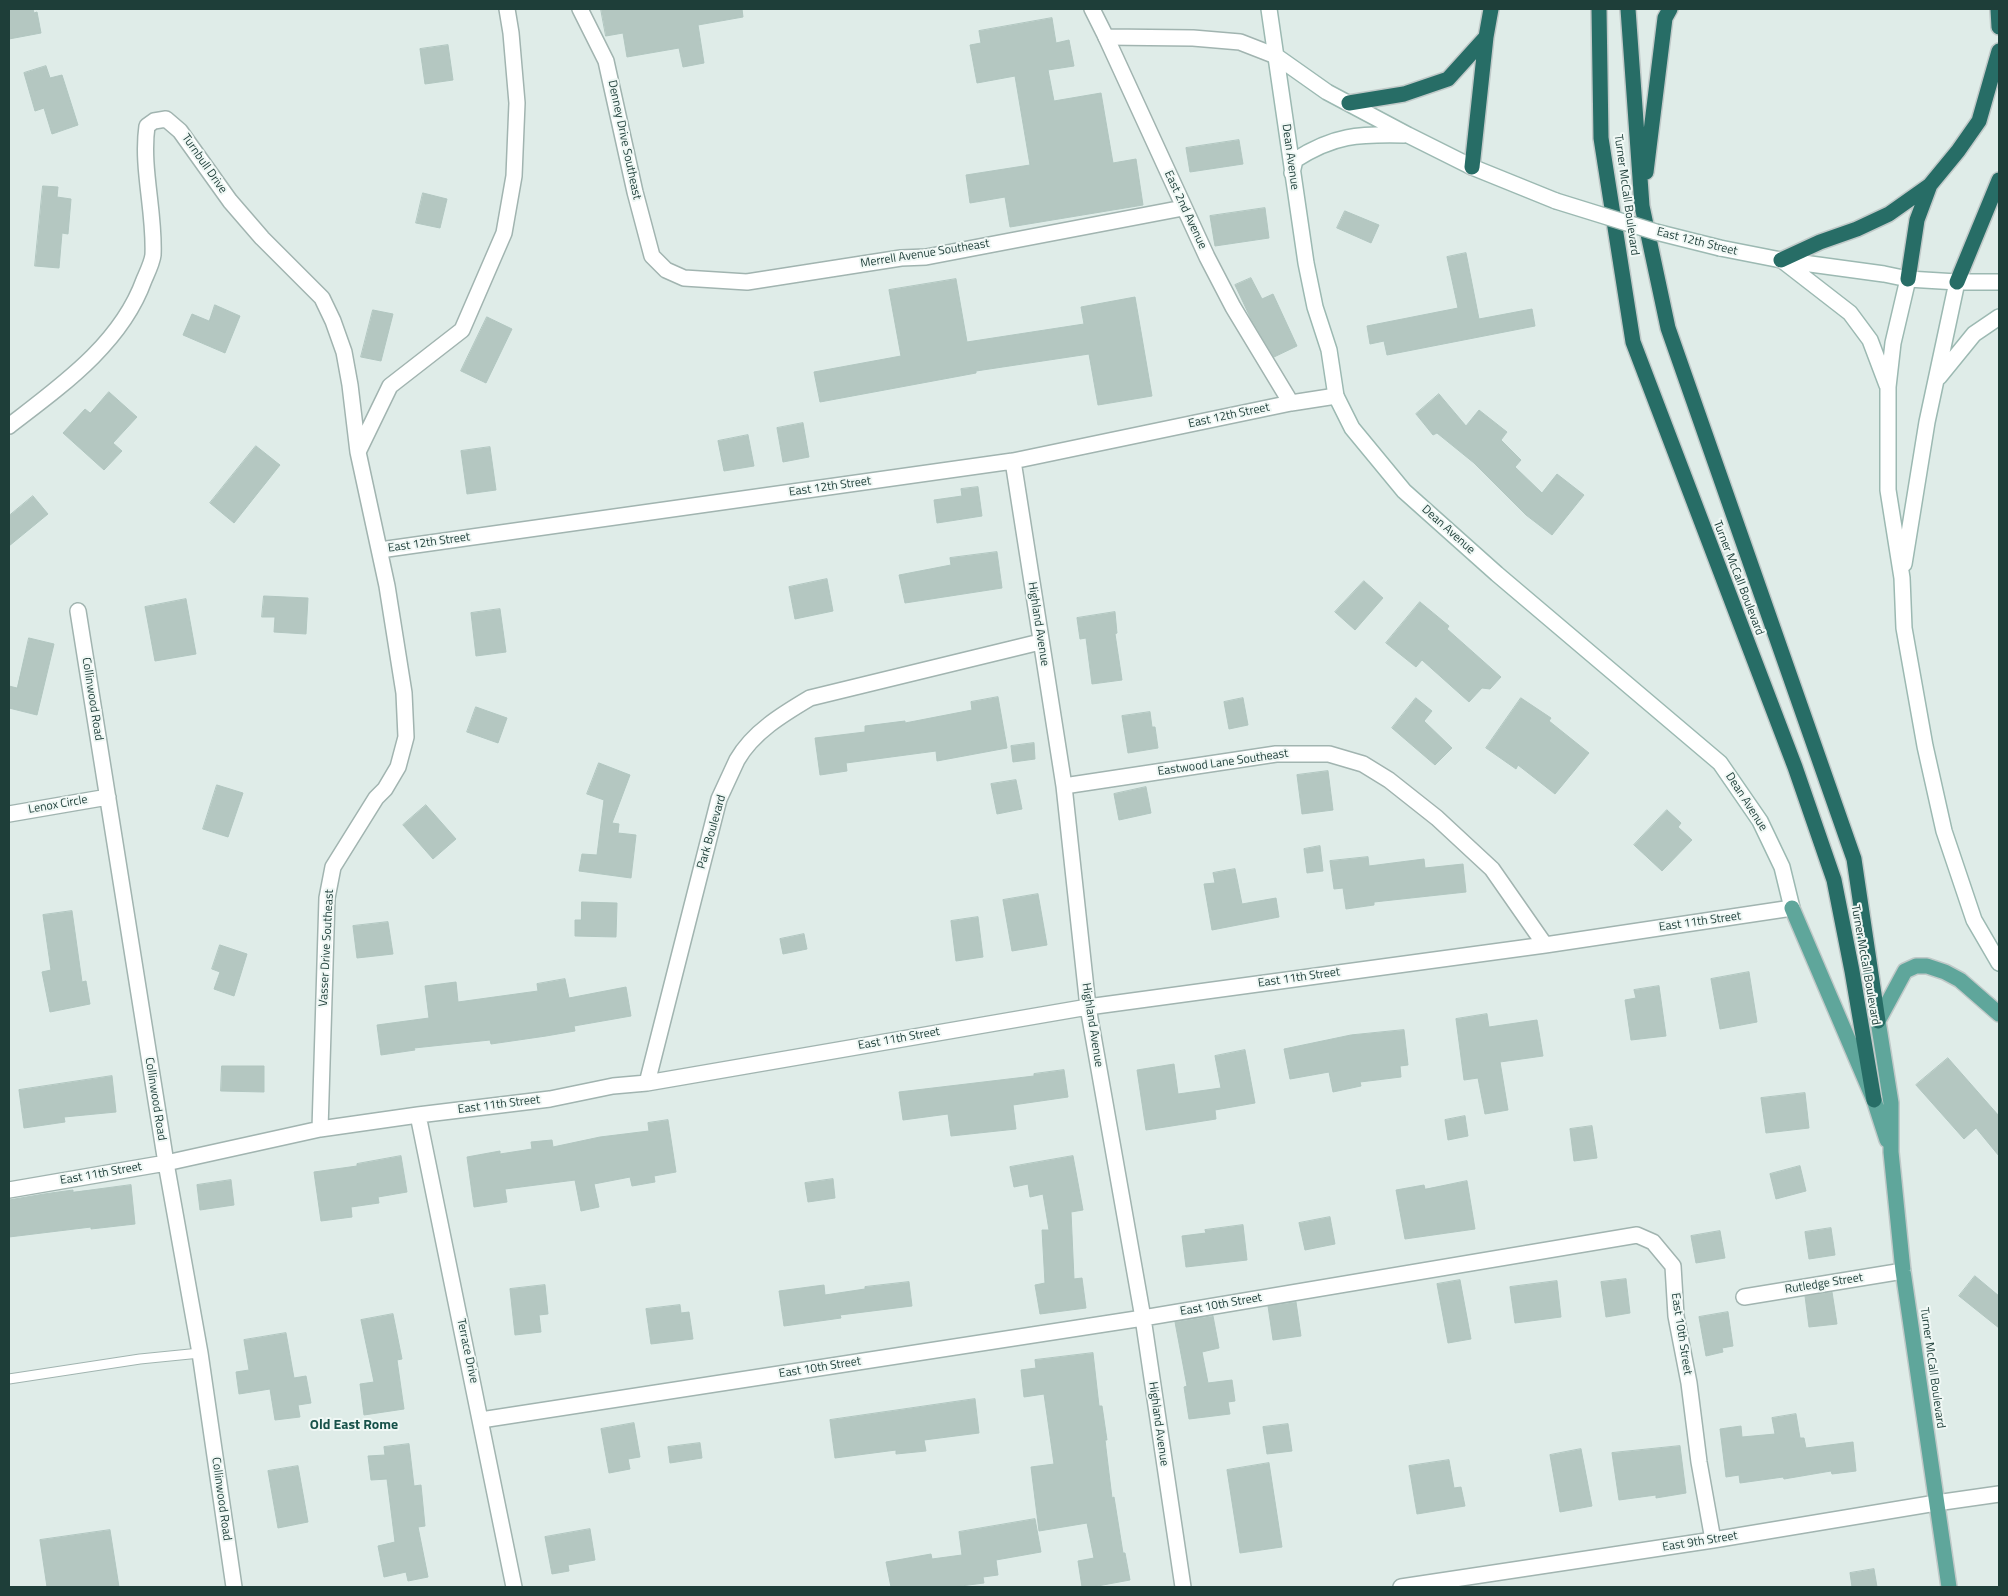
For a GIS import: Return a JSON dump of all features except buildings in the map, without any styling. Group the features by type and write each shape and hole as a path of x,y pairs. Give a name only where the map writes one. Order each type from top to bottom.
{"highway":[{"path":"1472,167 1486,37 1491,9"},
{"name":"Turner McCall Boulevard","path":"1598,9 1601,138 1633,342 1795,767 1834,880 1874,1100"},
{"name":"Turner McCall Boulevard","path":"1628,9 1642,206 1668,328 1854,858 1878,1021"},
{"path":"1642,206 1665,18 1670,9"},
{"path":"1998,9 1999,27"},
{"path":"1349,104 1404,94 1448,79 1486,37"},
{"path":"1781,260 1889,214 1930,185 1958,151 1979,120 1999,51"},
{"path":"1957,282 1999,180"},
{"path":"1908,279 1917,220 1930,185"}],"main road":[{"path":"1792,908 1874,1100"},
{"path":"1878,1021 1906,971 1916,966 1927,966 1945,972 1960,980 1999,1014"},
{"name":"Turner McCall Boulevard","path":"1878,1021 1891,1103 1891,1152 1903,1271 1949,1587"},
{"name":"Turner McCall Boulevard","path":"1874,1100 1891,1152"}],"street":[{"path":"358,452 390,386 462,330 504,233 514,176 517,103 507,9"},
{"name":"Denney Drive Southeast","path":"580,9 606,61 634,192 652,256 666,270"},
{"name":"East 2nd Avenue","path":"1092,9 1183,208 1233,307 1291,404"},
{"name":"Dean Avenue","path":"1269,9 1306,263 1315,307 1329,350 1336,396 1352,428 1404,491 1504,580 1720,763 1760,821 1782,867 1792,908"},
{"name":"East 12th Street","path":"1106,37 1193,38 1240,42 1276,56 1328,92 1349,104 1472,167 1556,201 1656,232 1720,248 1781,260 1908,279 1999,282"},
{"name":"Turnbull Drive","path":"9,426 52,393 110,340 138,299 153,257 145,141 147,126 154,121 166,119 180,131 230,201 262,238 322,298 333,321 344,352 358,452 367,492"},
{"path":"1292,174 1295,160 1311,150 1337,139 1370,134 1408,135"},
{"name":"Merrell Avenue Southeast","path":"666,270 684,278 746,282 901,258 926,257 1183,208"},
{"path":"1781,260 1850,313 1870,340 1888,387"},
{"path":"1908,279 1893,343 1888,387 1888,490 1902,578 1904,628 1910,670 1944,831 1974,920 1999,963"},
{"path":"1902,578 1927,422 1957,282"},
{"path":"1936,380 1974,334 1999,317"},
{"name":"East 12th Street","path":"367,492 380,550 1013,461 1336,396"},
{"name":"Highland Avenue","path":"1013,461 1064,786 1088,1007 1143,1318 1183,1587"},
{"name":"Vasser Drive Southeast","path":"320,1129 327,898 333,867 376,798 385,789 398,767 406,737 404,693 380,550"},
{"name":"Collinwood Road","path":"78,611 166,1163 200,1353 234,1587"},
{"name":"Park Boulevard","path":"647,1083 720,799 738,759 756,736 779,717 810,698 1040,642"},
{"name":"Eastwood Lane Southeast","path":"1064,786 1276,754 1329,754 1363,764 1389,780 1437,818 1492,869 1545,945"},
{"name":"Lenox Circle","path":"9,814 108,797"},
{"name":"East 11th Street","path":"9,1190 166,1163 320,1129 550,1099 613,1086 647,1083 1088,1007 1545,945 1792,908"},
{"name":"Terrace Drive","path":"418,1115 514,1587"},
{"name":"East 10th Street","path":"481,1420 1143,1318 1637,1234 1654,1242 1673,1266 1676,1316 1713,1540"},
{"name":"Rutledge Street","path":"1744,1297 1903,1271"},
{"name":"East 9th Street","path":"1401,1587 1713,1540 1999,1494"}],"lane":[{"path":"9,1379 140,1359 200,1353"}],"district":[{"name":"Old East Rome","path":"354,1426"}]}
